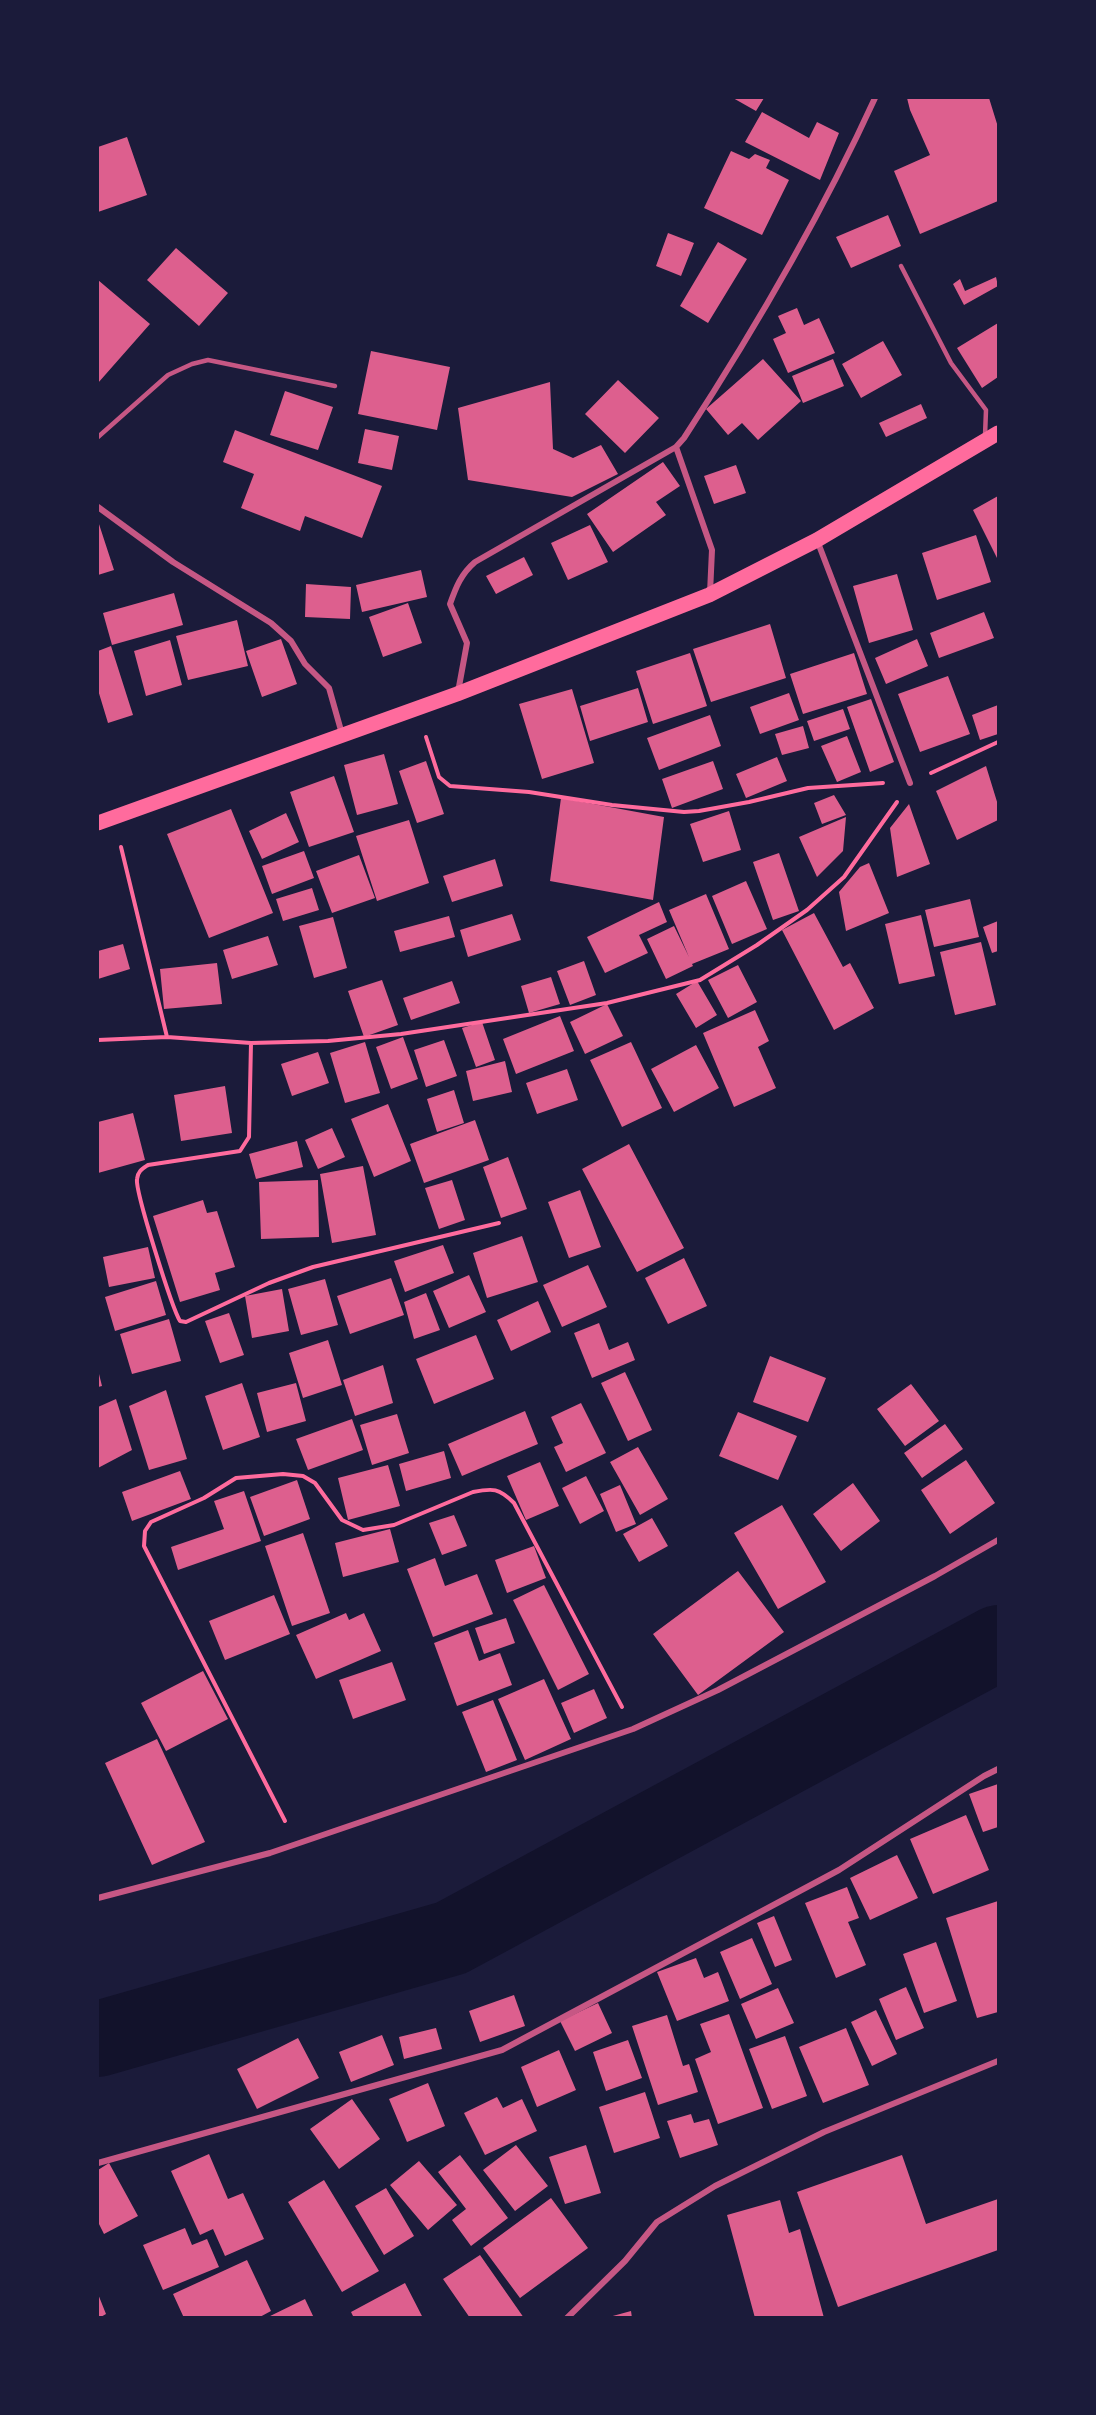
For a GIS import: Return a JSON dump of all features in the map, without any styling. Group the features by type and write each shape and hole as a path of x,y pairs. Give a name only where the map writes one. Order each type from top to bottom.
{"main road":[{"path":"98,823 458,694 710,595 817,540 999,433"}],"street":[{"path":"458,694 467,643 450,603 458,581 475,562 676,447 693,424 785,273 853,146 875,98"},
{"path":"676,447 712,550 710,595"},
{"path":"98,507 173,562 278,629 291,641 305,664 329,688 342,735"},
{"path":"817,540 910,783"},
{"path":"98,1898 270,1853 633,1729 718,1690 999,1540"},
{"path":"98,2163 502,2050 839,1870 984,1776 999,1769"},
{"path":"567,2318 625,2260 657,2222 715,2186 824,2132 999,2061"}],"lane":[{"path":"902,266 951,363 986,410 984,442"},
{"path":"98,437 168,375 192,364 208,360 335,386"}],"path":[{"path":"416,709 439,777 450,786 530,792 612,805 684,812 740,804 808,788 864,783 910,783 999,742"},
{"path":"98,1040 167,1037 251,1043 328,1041 401,1034 607,1003 700,980 757,945 807,909 844,877 910,783"},
{"path":"114,817 167,1037"},
{"path":"251,1043 249,1137 246,1145 240,1151 148,1165 140,1170 136,1179 137,1191 180,1321 186,1322 269,1283 313,1267 500,1223"},
{"path":"297,1844 144,1546 145,1531 151,1522 204,1498 236,1478 283,1474 303,1476 315,1483 342,1520 363,1530 394,1526 473,1492 487,1489 502,1491 514,1503 633,1729"}],"building":[{"path":"733,98 764,98 756,111"},
{"path":"907,98 989,98 998,127 998,201 920,234 894,171 930,155"},
{"path":"762,112 809,138 817,122 839,133 820,180 745,142"},
{"path":"127,137 147,195 98,212 98,147"},
{"path":"731,151 749,159 755,154 770,160 766,168 789,180 762,235 704,208"},
{"path":"888,215 901,246 851,268 836,237"},
{"path":"668,233 694,243 681,276 656,266"},
{"path":"718,242 747,259 708,323 680,306"},
{"path":"176,248 228,293 199,326 147,280"},
{"path":"996,277 998,286 964,305 953,284 960,279 965,291"},
{"path":"98,280 150,324 98,383"},
{"path":"797,308 804,325 819,318 835,353 788,373 773,339 786,333 778,316"},
{"path":"998,323 998,377 982,388 957,348"},
{"path":"883,341 902,375 861,398 842,364"},
{"path":"371,351 450,367 437,430 358,414"},
{"path":"763,359 801,401 758,440 742,423 728,435 706,409"},
{"path":"833,359 844,386 803,403 792,376"},
{"path":"618,380 659,418 625,453 585,414"},
{"path":"550,382 553,449 573,458 601,445 618,474 572,497 468,480 458,408"},
{"path":"285,391 333,407 318,450 270,435"},
{"path":"921,404 927,418 886,437 879,423"},
{"path":"365,429 399,436 392,470 358,463"},
{"path":"235,430 382,486 362,538 305,516 300,531 241,508 254,474 223,462"},
{"path":"663,462 680,486 656,502 666,515 613,552 587,514"},
{"path":"736,465 746,493 714,504 704,476"},
{"path":"998,496 998,560 973,510"},
{"path":"98,521 114,570 98,575"},
{"path":"590,525 608,562 568,580 551,543"},
{"path":"976,535 991,582 937,600 922,553"},
{"path":"524,557 533,575 496,594 486,576"},
{"path":"421,570 427,597 362,612 356,585"},
{"path":"897,574 913,630 869,643 853,586"},
{"path":"306,584 351,587 350,619 305,617"},
{"path":"174,593 183,625 112,645 103,613"},
{"path":"408,603 422,643 383,657 369,617"},
{"path":"984,612 994,638 939,658 930,633"},
{"path":"237,620 248,666 188,680 176,636"},
{"path":"770,624 786,678 711,702 693,649"},
{"path":"281,639 297,684 262,697 246,651"},
{"path":"917,639 928,666 886,684 875,658"},
{"path":"170,640 182,685 146,696 134,651"},
{"path":"111,646 133,715 108,723 98,690 98,651"},
{"path":"690,653 707,706 653,724 636,671"},
{"path":"854,653 867,694 803,714 790,674"},
{"path":"948,676 970,734 920,752 898,694"},
{"path":"638,688 648,722 590,741 580,706"},
{"path":"572,689 594,763 542,779 519,704"},
{"path":"789,693 799,720 760,734 750,707"},
{"path":"871,699 894,762 870,772 847,707"},
{"path":"998,705 998,734 980,740 972,715"},
{"path":"843,709 850,729 814,741 807,721"},
{"path":"710,715 721,746 659,770 647,738"},
{"path":"803,726 809,748 782,755 775,734"},
{"path":"847,736 861,772 837,782 821,746"},
{"path":"384,754 398,804 357,815 344,765"},
{"path":"777,757 787,781 746,798 736,774"},
{"path":"426,761 444,814 417,823 399,771"},
{"path":"713,761 723,789 672,808 662,779"},
{"path":"986,766 998,805 998,820 957,840 936,791"},
{"path":"334,776 354,832 309,847 290,792"},
{"path":"834,795 846,815 822,824 814,803"},
{"path":"561,798 664,817 653,900 550,881"},
{"path":"909,804 930,864 897,877 890,828"},
{"path":"231,809 273,913 209,938 167,834"},
{"path":"729,811 741,850 703,862 690,824"},
{"path":"286,813 299,842 262,859 249,831"},
{"path":"846,817 843,851 817,877 799,837"},
{"path":"409,820 429,883 377,901 356,836"},
{"path":"304,851 314,878 272,894 262,866"},
{"path":"779,853 799,911 773,920 753,862"},
{"path":"359,855 375,898 332,913 316,871"},
{"path":"495,859 503,886 452,902 443,876"},
{"path":"869,863 889,913 846,931 839,892 860,867"},
{"path":"746,881 767,929 732,944 712,896"},
{"path":"312,888 319,910 283,921 276,899"},
{"path":"706,894 729,949 692,964 693,966 666,979 647,939 674,926 689,957 669,910"},
{"path":"970,899 979,937 934,947 925,910"},
{"path":"659,902 667,922 639,935 648,953 605,973 587,937"},
{"path":"814,913 843,967 850,963 874,1008 834,1030 782,930"},
{"path":"512,914 521,940 468,957 460,930"},
{"path":"921,915 935,976 899,984 885,924"},
{"path":"449,916 455,937 400,952 394,931"},
{"path":"333,917 347,968 314,978 299,926"},
{"path":"998,921 998,951 992,953 983,927"},
{"path":"268,936 278,965 232,979 223,950"},
{"path":"981,942 996,1005 955,1015 940,952"},
{"path":"123,944 130,969 98,979 98,951"},
{"path":"584,961 596,995 570,1005 557,971"},
{"path":"217,963 222,1004 164,1009 160,969"},
{"path":"738,965 757,1002 728,1018 708,980"},
{"path":"551,977 560,1004 529,1013 521,986"},
{"path":"382,980 398,1025 364,1037 348,991"},
{"path":"452,981 460,1003 411,1020 403,998"},
{"path":"697,981 717,1015 696,1028 676,994"},
{"path":"607,1004 623,1036 585,1054 570,1022"},
{"path":"755,1010 769,1041 758,1047 776,1088 734,1107 703,1033"},
{"path":"560,1016 574,1051 516,1074 503,1039"},
{"path":"482,1022 495,1060 476,1067 462,1028"},
{"path":"403,1037 418,1079 391,1089 376,1047"},
{"path":"444,1040 457,1076 426,1087 414,1050"},
{"path":"365,1042 380,1093 345,1103 330,1053"},
{"path":"631,1042 662,1108 622,1127 590,1060"},
{"path":"696,1045 719,1088 674,1112 651,1069"},
{"path":"318,1052 329,1083 292,1096 281,1064"},
{"path":"505,1061 512,1092 473,1101 466,1071"},
{"path":"567,1069 578,1100 537,1114 526,1083"},
{"path":"225,1086 232,1133 181,1141 174,1095"},
{"path":"454,1090 464,1123 437,1132 427,1099"},
{"path":"388,1104 411,1161 374,1177 351,1119"},
{"path":"133,1113 145,1160 98,1173 98,1122"},
{"path":"475,1120 489,1160 424,1183 410,1144"},
{"path":"332,1128 345,1157 318,1169 305,1140"},
{"path":"297,1141 303,1167 256,1179 249,1154"},
{"path":"629,1144 684,1248 637,1272 582,1169"},
{"path":"508,1157 527,1209 501,1218 483,1167"},
{"path":"363,1166 376,1235 332,1243 320,1174"},
{"path":"318,1180 319,1237 261,1239 259,1182"},
{"path":"452,1180 465,1220 439,1229 425,1188"},
{"path":"580,1190 601,1247 569,1258 548,1202"},
{"path":"203,1200 207,1213 217,1211 235,1267 215,1273 220,1290 180,1302 153,1216"},
{"path":"522,1236 538,1282 487,1298 473,1253"},
{"path":"443,1245 454,1273 405,1292 394,1261"},
{"path":"148,1247 155,1278 109,1287 103,1257"},
{"path":"684,1258 707,1306 668,1324 645,1278"},
{"path":"588,1265 607,1307 562,1327 543,1285"},
{"path":"469,1275 486,1312 449,1328 433,1291"},
{"path":"391,1278 404,1315 350,1334 337,1296"},
{"path":"325,1279 338,1325 301,1335 288,1289"},
{"path":"156,1281 166,1315 115,1331 105,1297"},
{"path":"282,1289 289,1331 252,1338 245,1296"},
{"path":"426,1293 440,1330 414,1339 404,1302"},
{"path":"538,1301 551,1332 511,1351 497,1320"},
{"path":"229,1313 244,1355 220,1363 205,1321"},
{"path":"169,1319 181,1361 132,1374 120,1334"},
{"path":"599,1323 609,1350 628,1342 635,1360 592,1378 574,1333"},
{"path":"476,1335 494,1379 434,1404 416,1359"},
{"path":"328,1340 342,1385 303,1398 289,1353"},
{"path":"770,1356 826,1378 808,1422 753,1402"},
{"path":"383,1365 393,1403 355,1416 343,1380"},
{"path":"98,1370 102,1386 98,1387"},
{"path":"625,1372 652,1430 628,1441 601,1383"},
{"path":"242,1383 260,1437 223,1450 205,1396"},
{"path":"296,1383 306,1421 267,1432 257,1393"},
{"path":"911,1384 939,1421 905,1446 877,1409"},
{"path":"166,1390 187,1459 149,1470 129,1406"},
{"path":"116,1399 132,1450 98,1468 98,1407"},
{"path":"581,1403 606,1453 566,1472 554,1447 563,1443 551,1417"},
{"path":"525,1411 538,1444 462,1476 448,1444"},
{"path":"738,1412 797,1436 778,1480 719,1456"},
{"path":"397,1414 409,1453 372,1465 360,1425"},
{"path":"352,1419 363,1450 308,1470 296,1439"},
{"path":"945,1424 963,1449 922,1478 904,1453"},
{"path":"638,1447 668,1499 640,1515 610,1462"},
{"path":"444,1451 451,1478 406,1491 399,1464"},
{"path":"966,1460 995,1503 950,1534 921,1490"},
{"path":"540,1462 559,1506 526,1520 507,1476"},
{"path":"388,1465 400,1506 348,1520 338,1478"},
{"path":"180,1471 191,1499 132,1521 122,1492"},
{"path":"586,1476 604,1511 580,1524 562,1488"},
{"path":"297,1480 310,1519 264,1536 250,1497"},
{"path":"853,1483 880,1521 841,1551 813,1514"},
{"path":"620,1485 636,1524 616,1532 600,1494"},
{"path":"244,1491 261,1541 178,1570 171,1547 224,1529 214,1501"},
{"path":"782,1505 826,1582 778,1609 734,1533"},
{"path":"454,1515 467,1546 442,1555 429,1523"},
{"path":"652,1518 668,1546 639,1562 623,1534"},
{"path":"390,1529 399,1562 343,1577 335,1543"},
{"path":"303,1533 330,1613 292,1626 265,1546"},
{"path":"534,1546 546,1578 507,1593 495,1560"},
{"path":"435,1558 445,1586 477,1574 493,1614 433,1637 407,1569"},
{"path":"738,1571 784,1632 698,1695 653,1634"},
{"path":"544,1585 589,1674 558,1690 513,1600"},
{"path":"274,1595 290,1634 225,1660 209,1621"},
{"path":"346,1613 349,1620 364,1613 381,1651 316,1679 296,1635"},
{"path":"506,1618 515,1643 484,1654 475,1628"},
{"path":"468,1630 479,1661 500,1653 512,1685 457,1706 434,1643"},
{"path":"392,1662 406,1700 353,1719 339,1680"},
{"path":"203,1671 228,1719 166,1751 141,1703"},
{"path":"544,1679 571,1739 525,1760 498,1699"},
{"path":"594,1689 607,1718 574,1733 561,1703"},
{"path":"493,1700 517,1760 486,1772 462,1712"},
{"path":"157,1739 205,1842 152,1865 105,1763"},
{"path":"998,1784 998,1827 983,1832 969,1794"},
{"path":"966,1815 989,1870 933,1894 910,1839"},
{"path":"897,1855 918,1898 870,1920 850,1878"},
{"path":"847,1887 859,1918 848,1922 866,1965 836,1978 805,1903"},
{"path":"998,1901 998,2012 977,2018 946,1918"},
{"path":"774,1916 792,1960 775,1967 757,1923"},
{"path":"752,1938 772,1984 740,1999 720,1952"},
{"path":"936,1942 957,2001 924,2013 903,1954"},
{"path":"696,1958 704,1978 718,1972 729,2001 677,2021 657,1972"},
{"path":"906,1987 924,2028 896,2040 879,1999"},
{"path":"778,1988 794,2023 756,2039 741,2004"},
{"path":"514,1995 525,2026 480,2042 469,2011"},
{"path":"598,2003 612,2033 575,2051 560,2021"},
{"path":"876,2010 897,2054 872,2066 851,2022"},
{"path":"729,2014 763,2108 718,2124 695,2059 711,2052 700,2024"},
{"path":"667,2015 683,2066 689,2064 698,2092 658,2105 632,2026"},
{"path":"436,2028 442,2049 404,2059 399,2037"},
{"path":"846,2028 869,2085 823,2103 799,2047"},
{"path":"382,2035 394,2065 351,2082 339,2052"},
{"path":"785,2036 807,2096 772,2109 749,2049"},
{"path":"298,2038 319,2078 257,2109 237,2069"},
{"path":"628,2040 642,2078 606,2091 593,2052"},
{"path":"559,2050 576,2090 537,2107 521,2067"},
{"path":"428,2083 445,2126 407,2142 389,2099"},
{"path":"645,2092 660,2138 614,2153 599,2107"},
{"path":"497,2097 503,2108 522,2099 537,2131 485,2155 464,2113"},
{"path":"352,2099 380,2139 339,2169 310,2129"},
{"path":"691,2114 694,2123 709,2119 718,2145 680,2158 667,2121"},
{"path":"516,2145 548,2186 515,2211 483,2170"},
{"path":"586,2145 601,2193 565,2204 549,2157"},
{"path":"209,2154 228,2199 243,2193 264,2239 225,2256 213,2229 200,2235 171,2171"},
{"path":"460,2155 508,2218 471,2246 452,2220 466,2209 438,2172"},
{"path":"902,2155 926,2224 998,2199 998,2250 838,2307 797,2192"},
{"path":"419,2161 457,2205 428,2230 390,2185"},
{"path":"109,2163 138,2216 104,2234 98,2222 98,2170"},
{"path":"324,2180 379,2271 342,2292 288,2202"},
{"path":"386,2188 414,2236 384,2255 355,2206"},
{"path":"551,2198 588,2248 520,2298 483,2248"},
{"path":"780,2200 789,2233 800,2229 824,2318 755,2318 727,2215"},
{"path":"185,2228 192,2245 207,2239 219,2267 163,2290 143,2245"},
{"path":"480,2255 524,2318 470,2318 443,2279"},
{"path":"247,2260 271,2311 258,2318 184,2318 173,2294"},
{"path":"405,2283 423,2318 354,2318 351,2312"},
{"path":"98,2294 106,2314 99,2318 98,2318"},
{"path":"305,2299 314,2318 266,2318"},
{"path":"631,2311 632,2318 609,2318 609,2317"}],"waterway":[{"path":"98,2039 451,1938 998,1643"}]}
